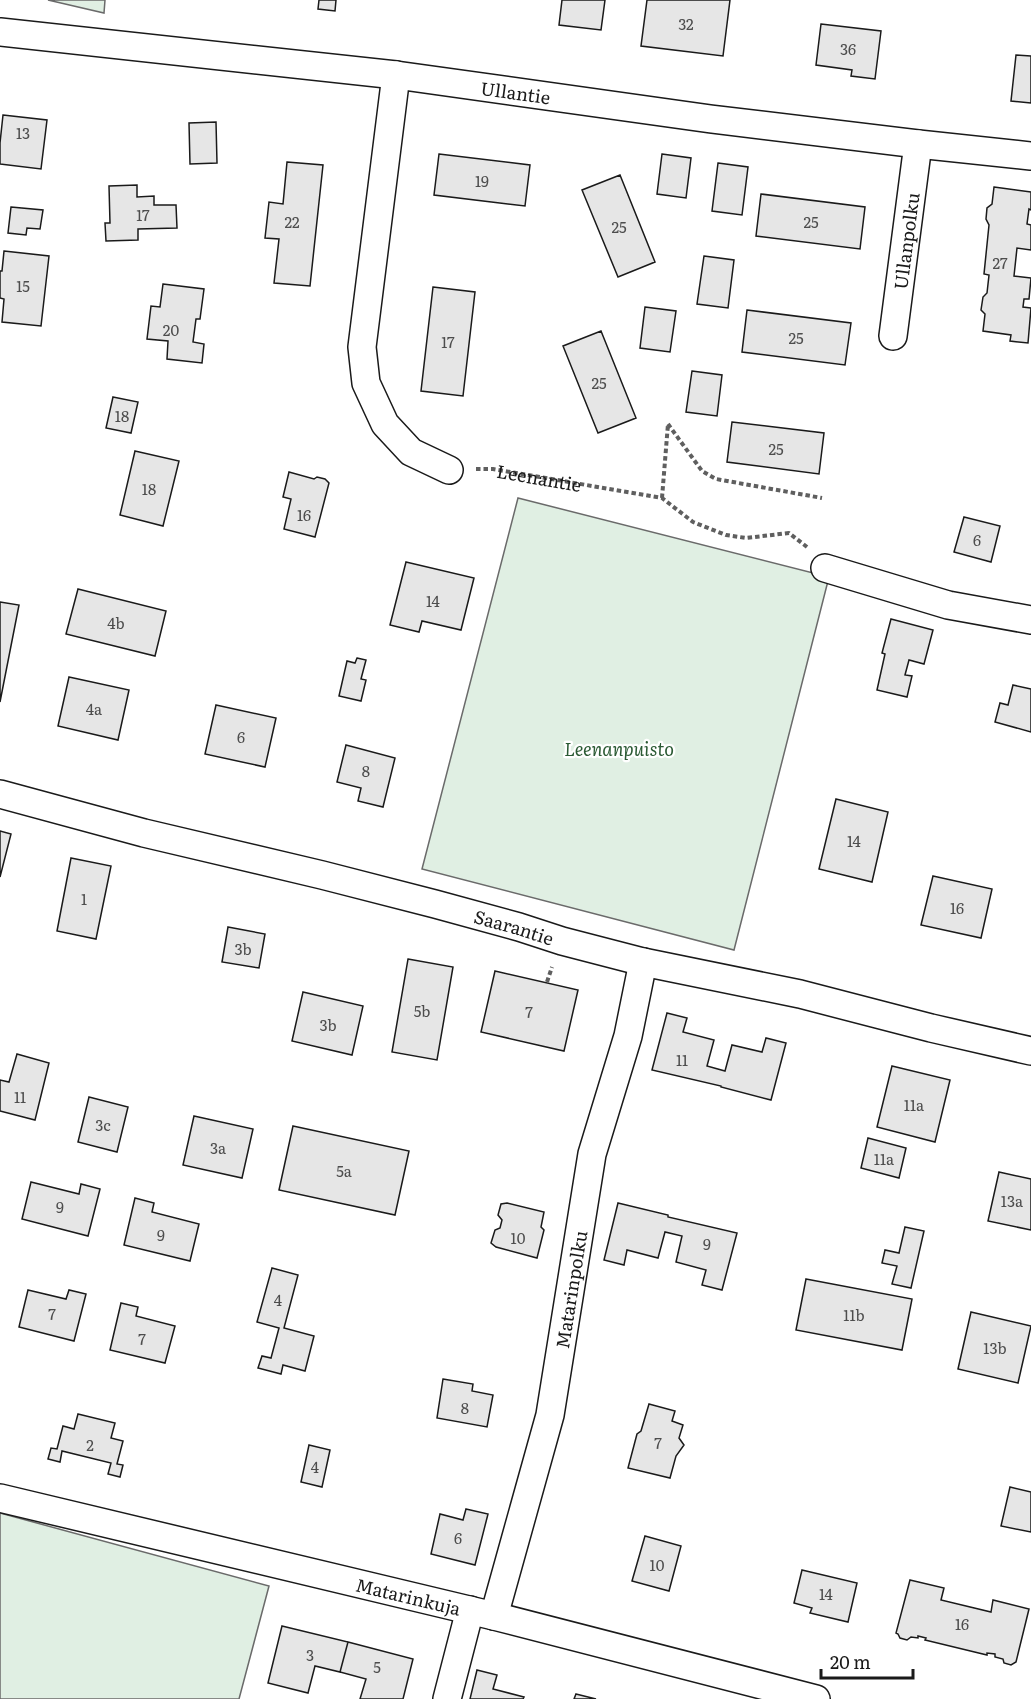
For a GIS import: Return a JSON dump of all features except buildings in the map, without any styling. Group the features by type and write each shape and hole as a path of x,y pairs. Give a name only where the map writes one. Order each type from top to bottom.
{"street":[{"name":"Ullantie","path":"0,32 396,75 722,120 1031,156"},
{"path":"396,75 362,347 366,383 384,424 411,452 449,470"},
{"name":"Ullanpolku","path":"893,336 918,144"},
{"path":"825,568 948,604 1031,620"},
{"name":"Saarantie","path":"0,794 144,833 435,904 643,962 800,994 1031,1051"},
{"name":"Matarinpolku","path":"447,1699 482,1613 550,1415 592,1154 628,1036 643,962"},
{"name":"Matarinkuja","path":"0,1498 482,1613 816,1699"}],"path":[{"path":"662,498 668,424 702,471 716,479 822,498"},
{"name":"Leenantie","path":"449,470 493,469 662,498 693,522 726,535 746,538 789,533 807,547 825,568"}],"green space":[{"path":"48,0 105,0 104,13"},
{"name":"Leenanpuisto","path":"518,498 829,577 734,950 422,869"},
{"path":"0,1513 269,1586 239,1699 0,1699"}]}
